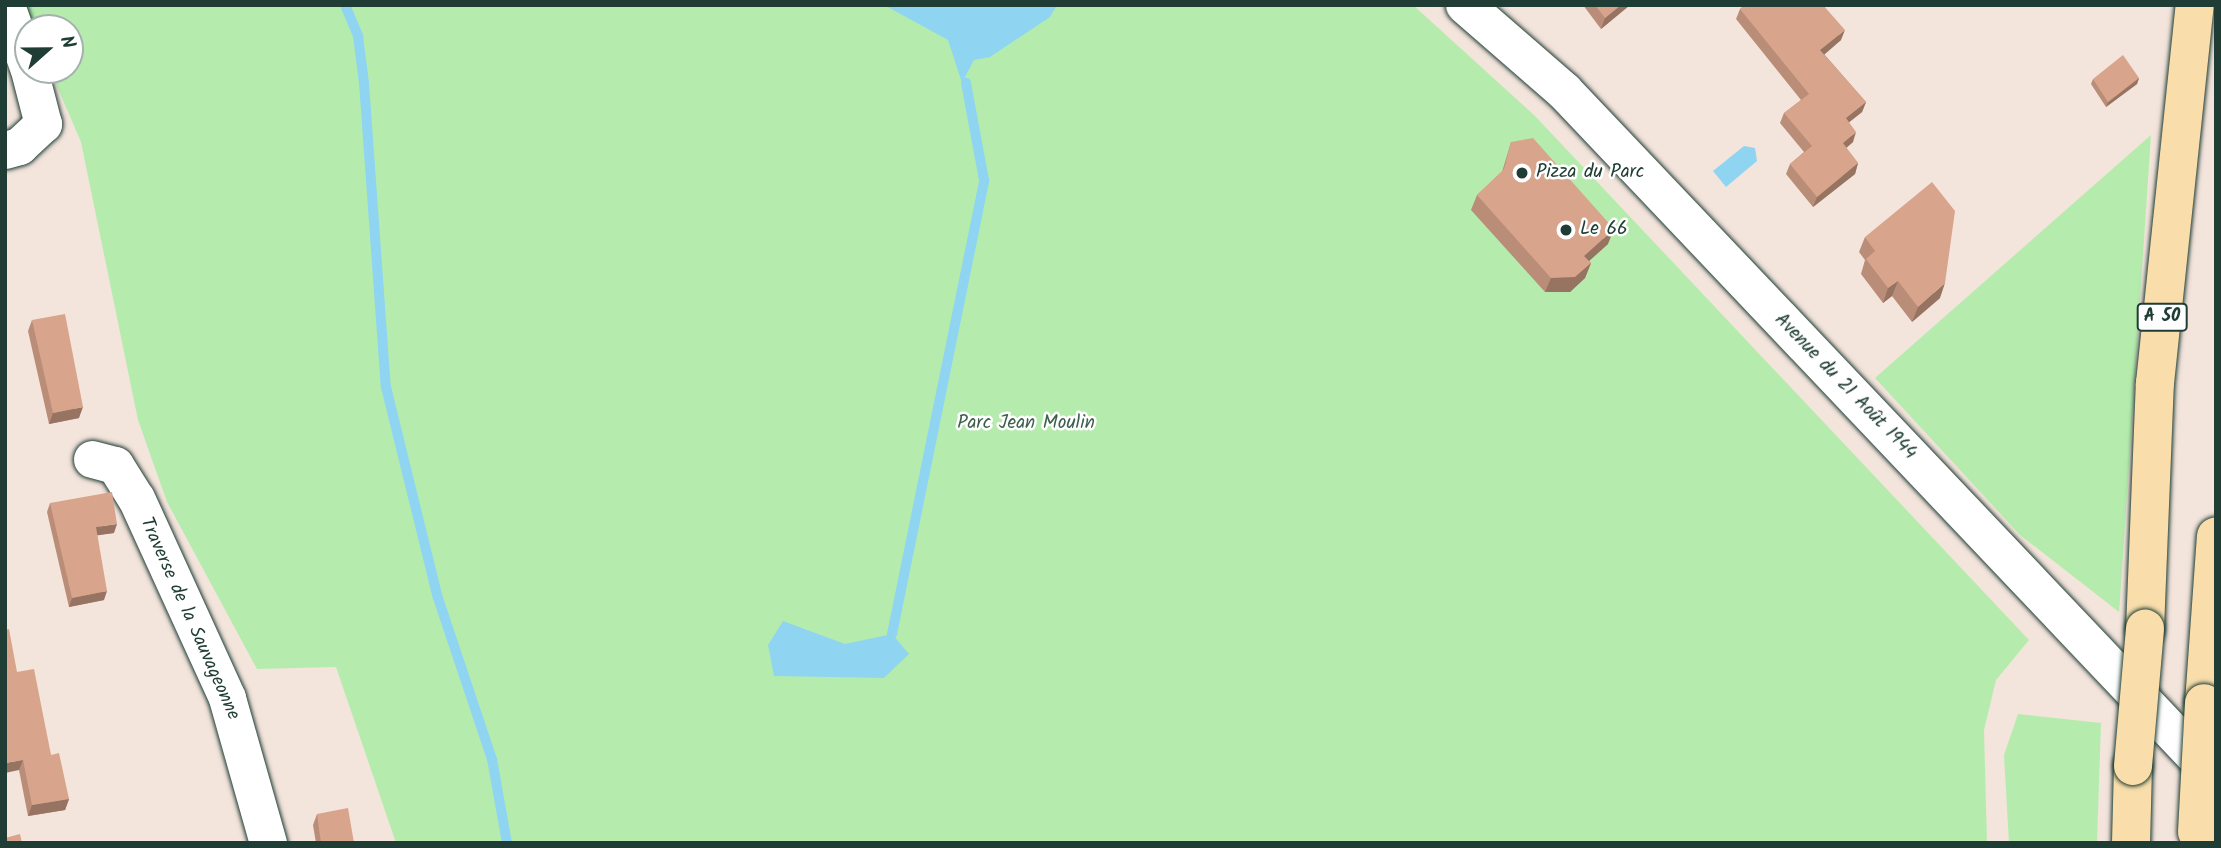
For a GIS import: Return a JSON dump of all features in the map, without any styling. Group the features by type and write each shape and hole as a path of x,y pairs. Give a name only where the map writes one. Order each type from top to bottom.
{"highway":[{"name":"A 50","path":"2131,843 2133,766 2145,629 2155,383 2195,5"},
{"path":"2196,837 2216,536"}],"main road":[{"name":"Avenue du 21 Août 1944","path":"1465,5 1564,91 2216,778"}],"street":[{"path":"6,5 14,28"},
{"path":"5,150 19,146 43,124 32,84"},
{"name":"Traverse de la Sauvageonne","path":"92,459 115,465 159,548 227,698 268,843"}],"green space":[{"name":"Parc Jean Moulin","path":"23,5 1413,5 1535,116 2029,640 1996,680 1984,730 1987,843 396,843 336,667 257,669 167,502 138,420 81,142 56,84 84,84 84,14 27,14"},
{"path":"2151,135 2119,612 2020,535 1875,378"},
{"path":"2018,714 2101,723 2097,843 2009,843 2004,755"}],"water":[{"path":"884,5 1057,5 1050,17 990,57 974,60 962,83 948,40"},
{"path":"1744,146 1755,148 1757,161 1726,187 1713,171"},
{"path":"783,621 845,644 892,634 909,654 884,678 774,676 768,645"}],"building":[{"path":"1595,5 1621,5 1605,18"},
{"path":"1744,5 1823,5 1845,30 1820,50 1866,102 1846,118 1856,132 1843,143 1858,163 1817,197 1790,164 1812,146 1784,113 1809,94 1740,9"},
{"path":"2123,55 2139,78 2108,102 2093,79"},
{"path":"1533,138 1614,229 1584,256 1591,263 1575,277 1551,278 1477,195 1504,169 1511,142"},
{"path":"1932,182 1955,211 1945,283 1918,307 1898,281 1888,288 1866,259 1875,251 1865,237"},
{"path":"65,314 83,407 53,413 32,320"},
{"path":"112,492 117,524 96,527 107,591 72,598 50,503"},
{"path":"9,629 17,672 34,669 51,755 59,753 69,799 32,805 23,760 5,763 5,630"},
{"path":"348,808 354,843 321,843 317,814"},
{"path":"20,834 22,843 5,843 5,838"}],"waterway":[{"path":"345,5 358,36 364,83 386,387 438,598 492,759 507,843"},
{"path":"892,634 984,180 966,83"}],"place":[{"name":"Pizza du Parc","path":"1522,173"},
{"name":"Le 66","path":"1566,230"}]}
